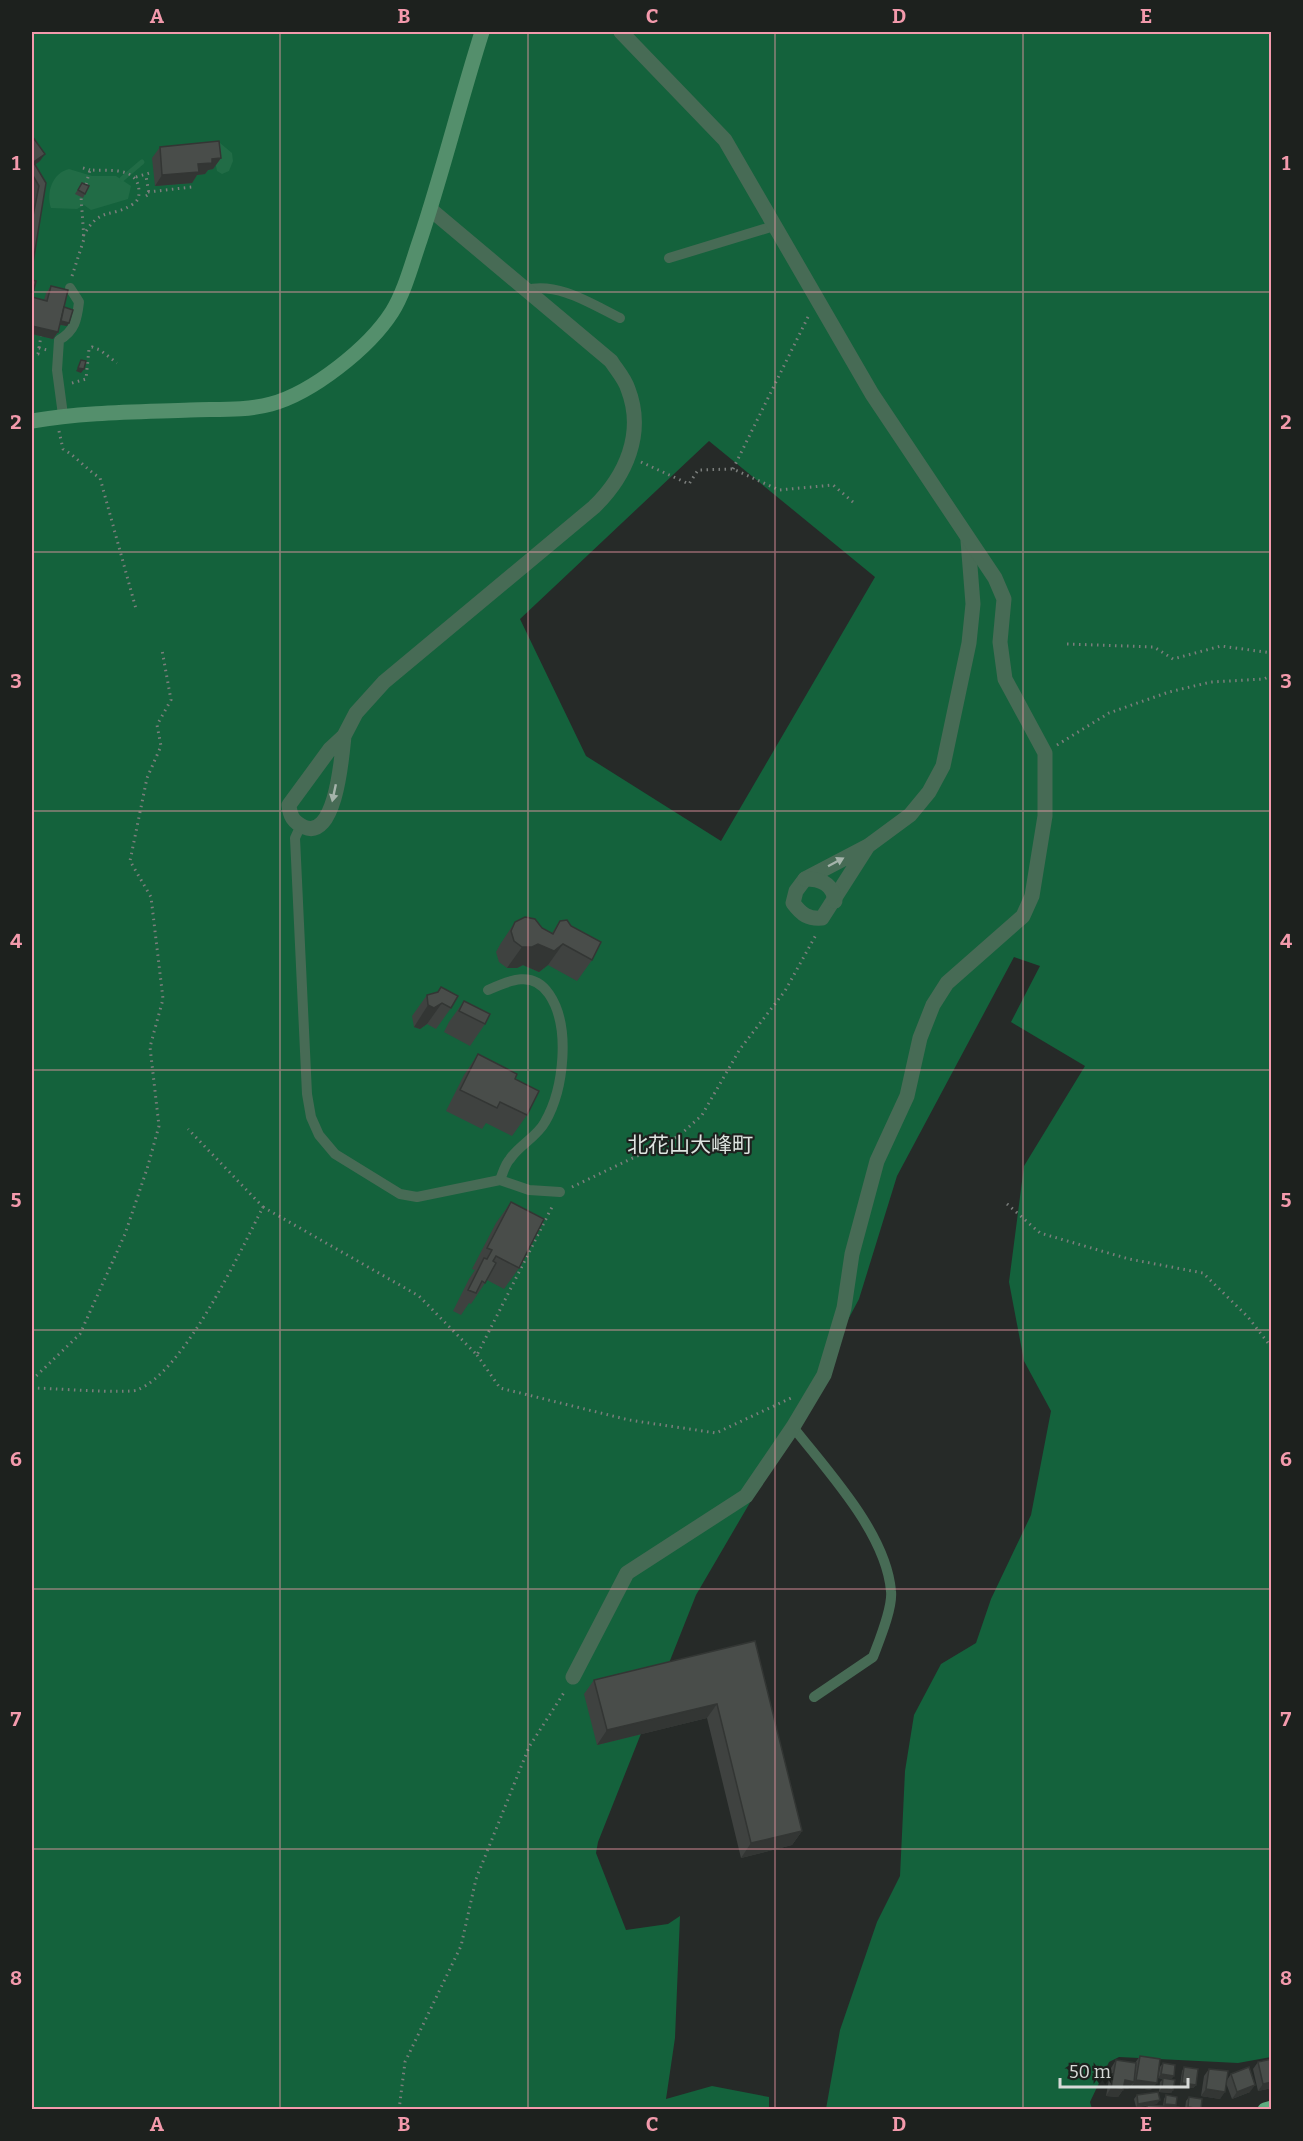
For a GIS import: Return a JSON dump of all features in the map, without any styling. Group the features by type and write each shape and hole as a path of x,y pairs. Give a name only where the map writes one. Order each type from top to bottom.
{"main road":[{"path":"1265,2109 1272,2108"}],"street":[{"path":"32,421 58,416 231,409 271,404 299,392 328,374 365,343 392,312 430,209 482,32"},
{"path":"573,1677 627,1574 746,1496 793,1427 824,1375 844,1308 852,1254 877,1161 907,1096 920,1038 933,1005 947,983 1023,916 1032,896 1045,816 1045,753 1005,679 1000,642 1004,599 995,578 968,541 872,394 725,141 621,32"},
{"path":"344,735 335,792 326,821 317,828 300,825 290,815 289,805 330,749 344,735 356,713 392,675 610,492 634,439 633,408 628,387 611,361 430,209"},
{"path":"868,846 835,901 822,918 810,919 801,914 793,903 796,891 805,879 868,846 910,814 929,792 943,766 970,633 973,604 968,541"},
{"path":"805,879 819,879 829,885 834,892 835,901"}],"lane":[{"path":"669,258 774,226"},
{"path":"58,416 59,340 71,332 79,302 71,286"},
{"path":"526,290 543,286 564,292 620,318"},
{"path":"300,825 295,838 307,1094 311,1117 319,1135 335,1154 400,1194 417,1197 500,1180 529,1190 560,1192"},
{"path":"488,990 511,979 529,978 544,987 555,1002 561,1027 562,1073 556,1098 544,1124 509,1159 500,1180"},
{"path":"793,1427 864,1517 880,1553 892,1592 873,1657 814,1697"}],"path":[{"path":"82,168 125,171 138,181 144,195"},
{"path":"86,187 90,170"},
{"path":"132,176 146,176 153,172"},
{"path":"144,195 146,176"},
{"path":"83,236 100,215 122,209 144,195 192,187"},
{"path":"71,286 83,236 80,199"},
{"path":"733,469 817,299"},
{"path":"32,353 38,354 41,336"},
{"path":"69,384 86,379 89,349 92,347 117,363"},
{"path":"39,348 52,352"},
{"path":"58,416 58,429 63,449 82,467 100,478 136,609"},
{"path":"628,456 689,484 698,470 733,469 779,490 833,484 853,502"},
{"path":"1067,644 1154,647 1173,659 1221,646 1272,653"},
{"path":"32,1380 80,1334 125,1234 159,1126 150,1047 163,999 151,897 130,861 147,778 161,746 157,725 171,700 162,650"},
{"path":"1045,753 1109,713 1210,682 1264,679 1272,675"},
{"path":"477,1355 560,1192 679,1136 692,1126 702,1115 755,1027 785,991 819,929"},
{"path":"188,1130 263,1207 419,1296 477,1355 500,1388 629,1420 716,1433 817,1386"},
{"path":"1007,1204 1040,1233 1129,1259 1203,1273 1248,1317 1272,1348"},
{"path":"32,1388 136,1390 161,1373 212,1306 263,1207"},
{"path":"399,2109 405,2062 461,1946 476,1879 529,1747 573,1677"}],"shaded area":[{"path":"32,32 1271,32 1271,2057 1238,2063 1119,2057 1109,2062 1090,2102 1092,2109 826,2109 840,2030 877,1922 900,1876 905,1771 914,1715 941,1664 976,1643 991,1599 1031,1515 1051,1411 1024,1361 1009,1282 1024,1166 1085,1066 1011,1022 1040,966 1014,957 897,1176 859,1299 762,1482 696,1595 598,1842 596,1853 626,1930 668,1924 680,1916 675,2038 666,2099 712,2086 769,2097 769,2109 32,2110","holes":["709,441 875,577 721,841 586,756 520,619"]},
{"path":"220,143 232,153 233,161 229,171 222,174 217,171 212,147"},
{"path":"69,169 92,176 116,176 131,186 128,199 91,210 84,205 77,209 51,208 49,196 52,184 58,175"}],"building":[{"path":"32,136 45,154 32,163"},
{"path":"219,141 221,158 212,159 212,163 198,164 199,172 162,175 160,147"},
{"path":"34,163 46,183 32,269 32,221 39,186 32,174"},
{"path":"82,183 89,186 85,194 78,190"},
{"path":"32,280 36,281 32,297"},
{"path":"51,286 68,290 58,332 32,326 32,297 47,301"},
{"path":"64,307 73,310 69,323 61,321"},
{"path":"81,360 86,361 84,369 78,368"},
{"path":"525,917 535,919 542,928 553,934 560,921 567,920 571,926 601,942 592,960 563,944 554,951 538,944 532,947 522,947 514,941 511,931 515,922"},
{"path":"441,987 458,996 451,1008 442,1003 434,1008 428,1005 427,995 438,992"},
{"path":"464,1001 490,1014 485,1024 459,1011"},
{"path":"478,1054 517,1074 515,1079 539,1091 527,1115 500,1102 497,1108 460,1090"},
{"path":"511,1202 544,1219 519,1268 496,1256 493,1261 496,1263 485,1283 482,1281 476,1293 468,1290 484,1258 487,1259 492,1250 487,1248"},
{"path":"755,1641 802,1831 751,1843 717,1704 607,1730 594,1680"},
{"path":"1140,2056 1160,2059 1157,2083 1136,2080"},
{"path":"1272,2059 1272,2082 1263,2084 1258,2062"},
{"path":"1116,2060 1136,2063 1134,2082 1125,2080 1123,2090 1111,2088"},
{"path":"1163,2063 1175,2065 1174,2076 1161,2074"},
{"path":"1184,2067 1198,2069 1196,2085 1182,2083"},
{"path":"1249,2067 1255,2085 1237,2092 1231,2074"},
{"path":"1209,2069 1228,2071 1225,2092 1206,2089"},
{"path":"1163,2078 1175,2080 1173,2090 1162,2088"},
{"path":"1158,2092 1160,2100 1138,2104 1137,2095"},
{"path":"1166,2095 1177,2097 1176,2105 1165,2104"},
{"path":"1189,2097 1202,2099 1201,2109 1188,2107"},
{"path":"1147,2105 1179,2107 1179,2109 1147,2109"}],"waterway":[{"path":"122,179 142,162"}],"district":[{"name":"北花山大峰町","path":"690,1145"}]}
